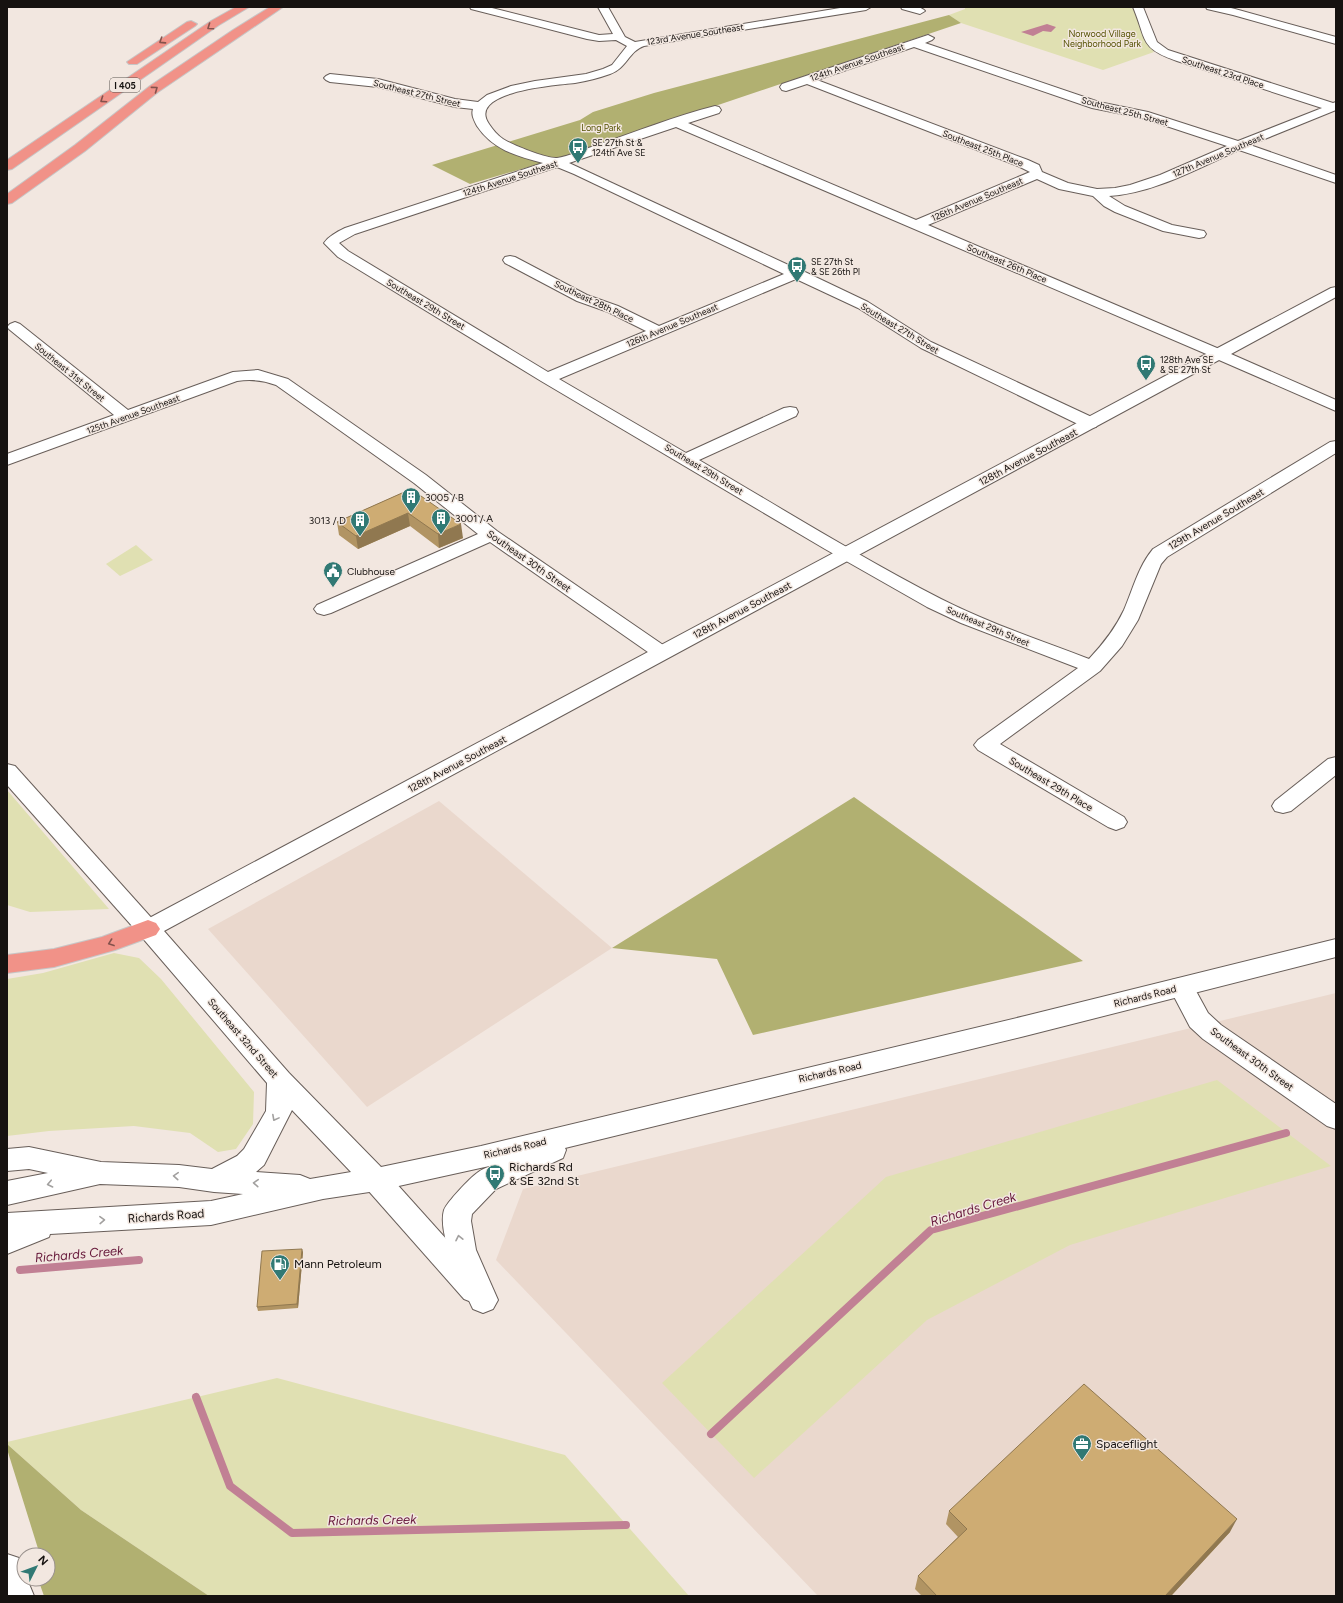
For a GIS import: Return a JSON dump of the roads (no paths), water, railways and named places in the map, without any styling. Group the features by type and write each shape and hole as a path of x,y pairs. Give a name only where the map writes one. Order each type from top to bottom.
{"highway":[{"name":"I 405","path":"7,166 215,23 244,7"},
{"name":"I 405","path":"7,200 80,148 154,89 237,32 278,7"},
{"path":"126,66 164,40 207,14"},
{"path":"7,213 48,181 113,121"},
{"path":"7,190 80,148"},
{"path":"7,964 54,958 107,944 148,929"}],"street":[{"path":"475,7 587,36 599,38 620,37"},
{"path":"603,7 620,37 635,45"},
{"path":"797,7 811,16"},
{"name":"123rd Avenue Southeast","path":"481,106 495,96 517,89 583,78 612,70 617,66 628,50 635,45 646,42 866,7"},
{"path":"906,7 920,12"},
{"name":"Southeast 23rd Place","path":"1138,7 1150,38 1156,47 1161,51 1181,59 1335,107"},
{"path":"1211,7 1235,12 1336,41"},
{"name":"124th Avenue Southeast","path":"786,87 928,38"},
{"name":"Southeast 25th Street","path":"914,43 1096,104 1144,115 1336,179"},
{"name":"Southeast 27th Street","path":"330,78 378,83 455,103 481,106"},
{"name":"Southeast 25th Place","path":"811,78 810,80 813,83 1023,163 1034,168 1037,174 1064,186 1097,193 1109,203 1120,209 1168,228 1199,234"},
{"path":"481,106 477,112 478,119 496,141 517,151 557,162"},
{"name":"127th Avenue Southeast","path":"1097,193 1120,192 1142,187 1335,107"},
{"name":"124th Avenue Southeast","path":"331,243 350,231 715,110"},
{"name":"Southeast 26th Place","path":"677,123 1218,354 1336,406"},
{"name":"Southeast 27th Street","path":"557,162 586,174 798,273 871,309 926,345 1090,423"},
{"name":"126th Avenue Southeast","path":"916,225 1037,174"},
{"name":"Southeast 29th Street","path":"331,243 343,254 547,378 847,554 966,618 1093,667"},
{"name":"Southeast 28th Place","path":"510,260 582,298 613,309 658,331"},
{"name":"126th Avenue Southeast","path":"547,378 798,273"},
{"name":"128th Avenue Southeast","path":"148,929 1335,292"},
{"name":"Southeast 31st Street","path":"15,327 126,417"},
{"name":"125th Avenue Southeast","path":"7,460 233,377 247,374 260,374"},
{"name":"Southeast 30th Street","path":"260,374 270,376 282,382 414,474 491,535 662,653"},
{"path":"687,459 790,412"},
{"name":"129th Avenue Southeast","path":"985,745 1093,667 1115,642 1131,616 1152,562 1160,553 1336,446"},
{"path":"324,609 491,535"},
{"name":"Southeast 29th Place","path":"985,745 1116,822"},
{"path":"1283,806 1336,764"},
{"name":"Southeast 32nd Street","path":"7,771 280,1080 376,1180 483,1300 462,1250 456,1221 458,1210 486,1181 520,1164 613,1125"},
{"name":"Richards Road","path":"7,1225 212,1213 323,1188 376,1180 613,1125 1336,948"},
{"name":"Southeast 30th Street","path":"1181,987 1199,1020 1212,1032 1336,1118"},
{"path":"214,1180 234,1172 248,1164 254,1156 279,1112 280,1080"},
{"name":"Richards Road","path":"7,1160 29,1158 101,1173 179,1176 323,1188"},
{"name":"Richards Road","path":"7,1193 101,1173"},
{"path":"7,1242 41,1228 69,1221"},
{"path":"7,1570 17,1596"}],"waterway":[{"name":"Richards Creek","path":"711,1434 931,1230 1286,1133"},
{"name":"Richards Creek","path":"20,1270 139,1260"},
{"name":"Richards Creek","path":"196,1397 230,1486 292,1533 626,1525"}],"place":[{"name":"SE 27th St & 124th Ave SE","path":"578,164"},
{"name":"SE 27th St & SE 26th Pl","path":"797,283"},
{"name":"128th Ave SE & SE 27th St","path":"1146,381"},
{"name":"3005 / B","path":"411,514"},
{"name":"3001 / A","path":"441,535"},
{"name":"3013 / D","path":"360,537"},
{"name":"Clubhouse","path":"333,588"},
{"name":"Richards Rd & SE 32nd St","path":"495,1191"},
{"name":"Mann Petroleum","path":"280,1281"},
{"name":"Spaceflight","path":"1082,1461"}],"park label":[{"name":"Norwood Village Neighborhood Park","path":"1102,38"},
{"name":"Long Park","path":"601,127"}]}
